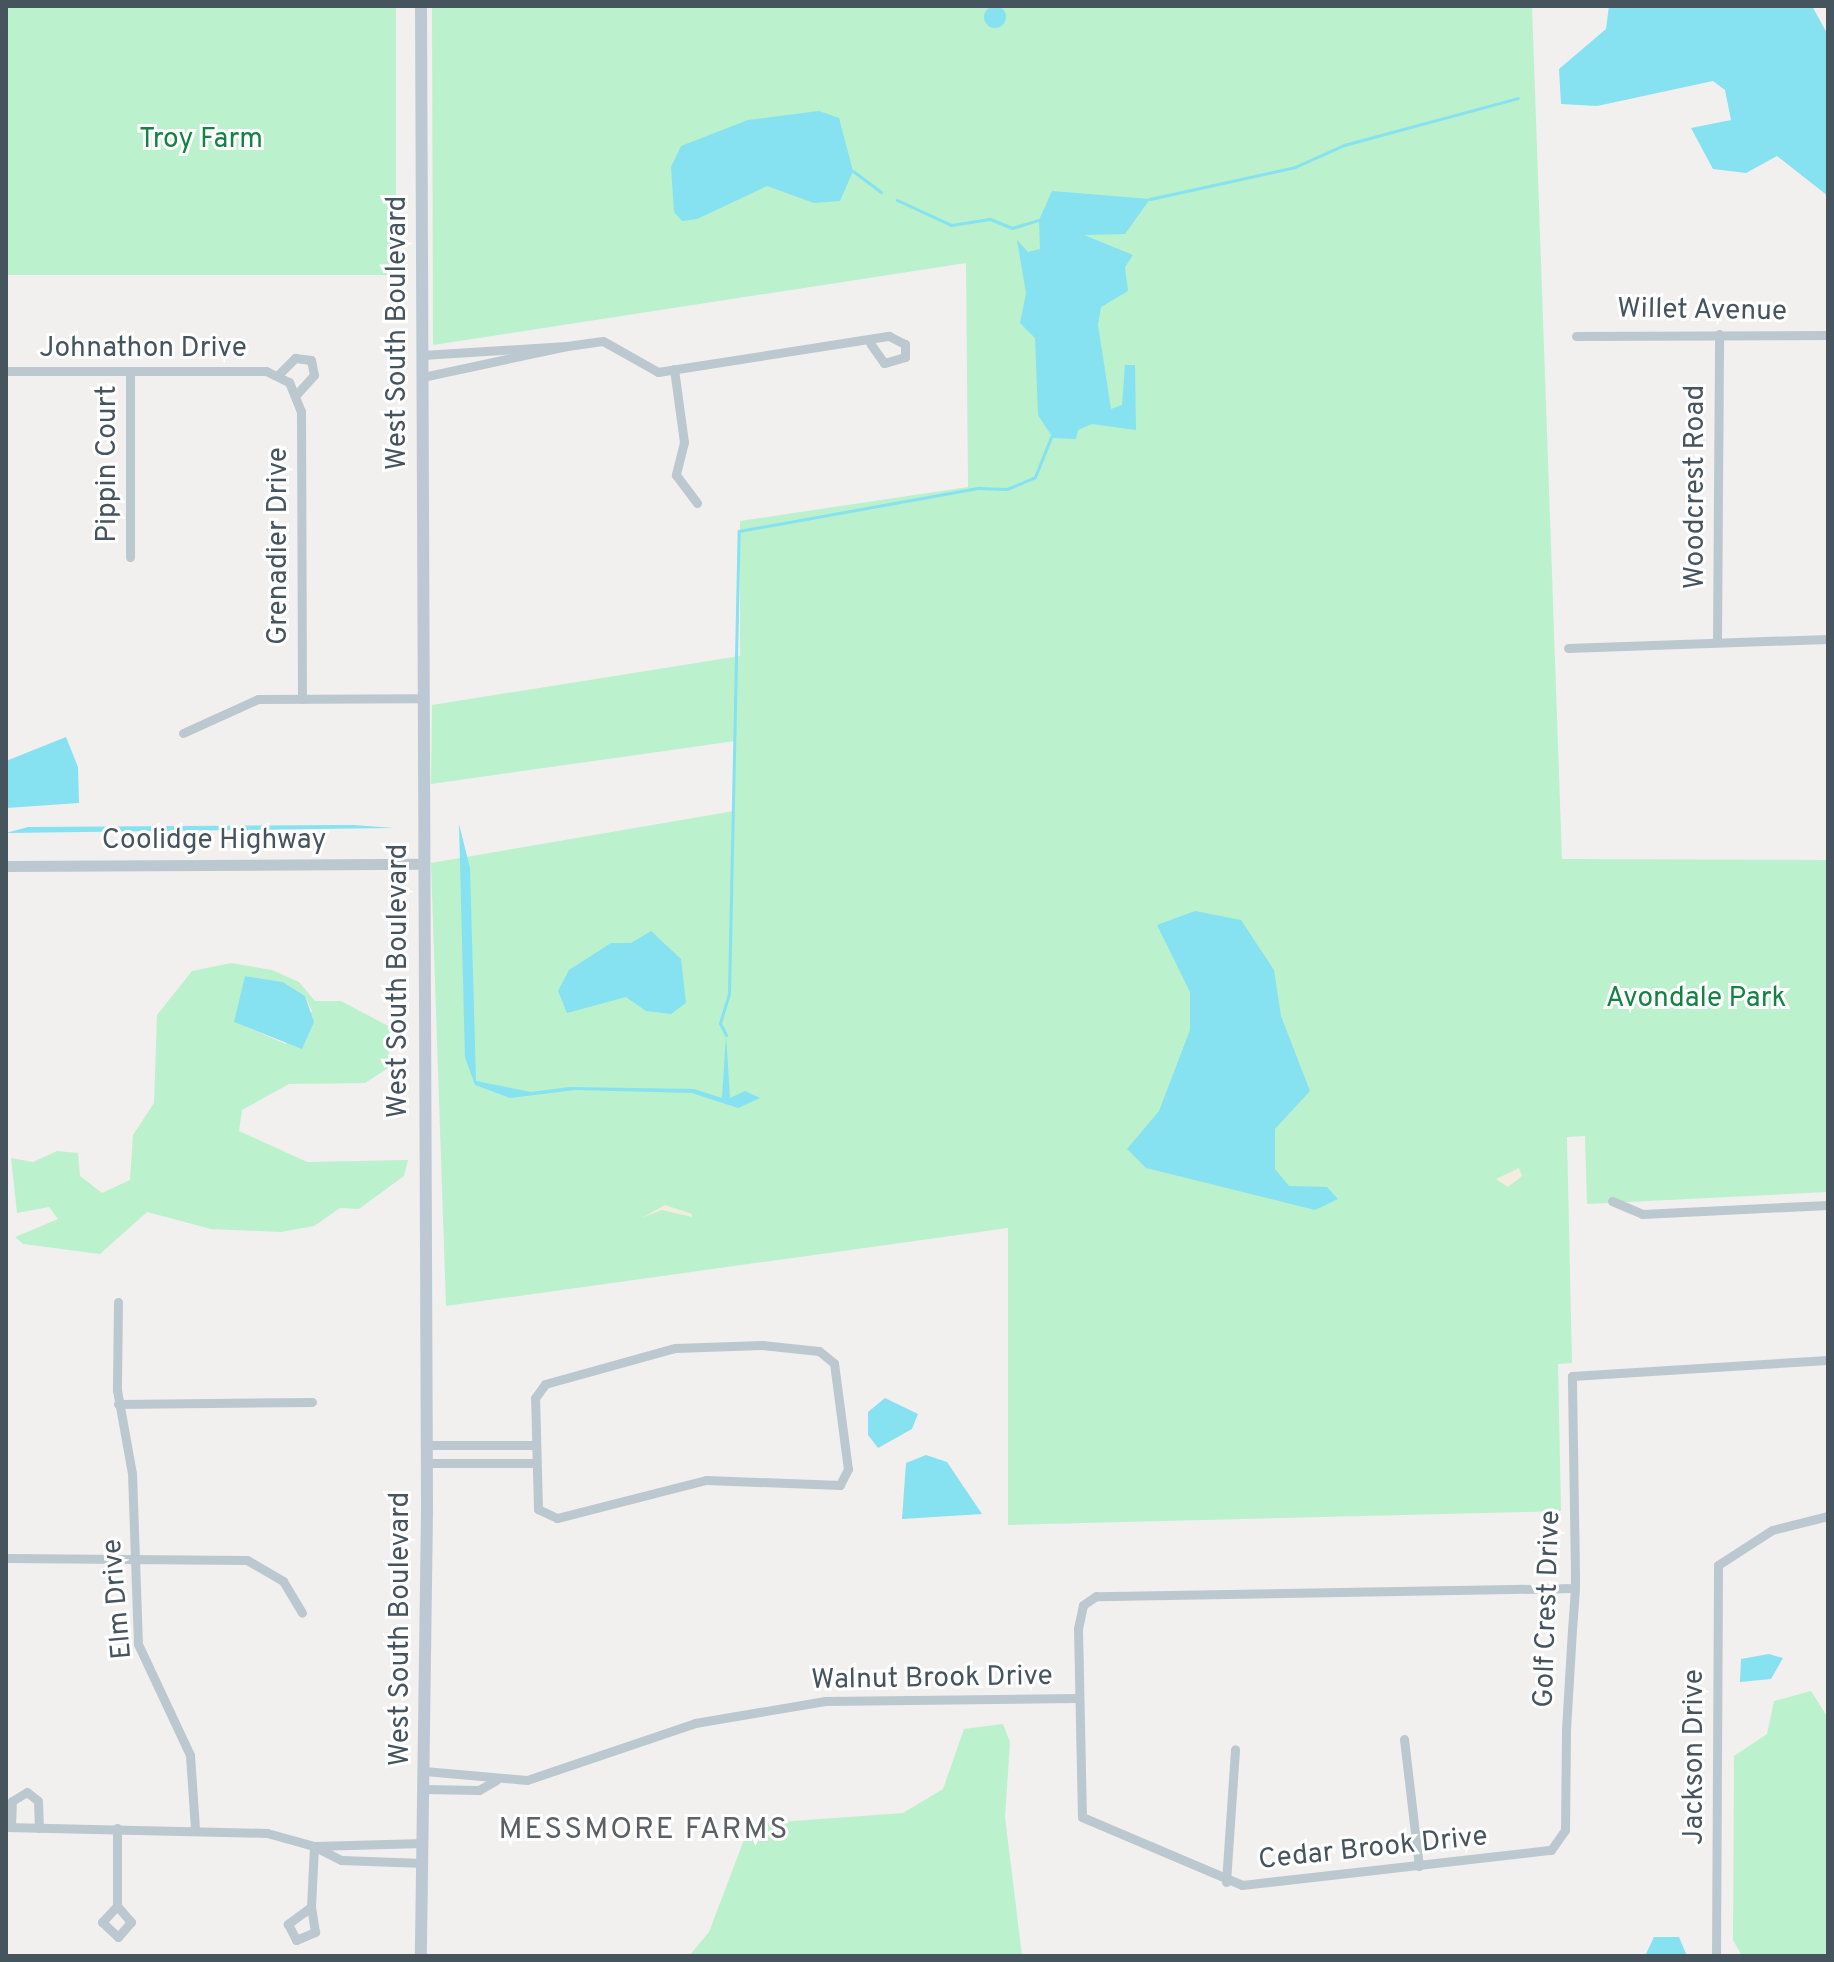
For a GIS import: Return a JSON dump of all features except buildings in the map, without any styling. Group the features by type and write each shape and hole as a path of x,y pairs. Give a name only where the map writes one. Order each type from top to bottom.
{"main road":[{"name":"West South Boulevard","path":"421,6 427,1445 421,1956"}],"street":[{"name":"Woodcrest Road","path":"1717,640 1719,334"},
{"name":"Willet Avenue","path":"1576,336 1828,335"},
{"path":"423,377 603,341 642,369 674,369 870,343"},
{"path":"423,355 567,346"},
{"name":"Johnathon Drive","path":"279,374 295,358 311,360"},
{"name":"Grenadier Drive","path":"302,699 297,394 314,375 311,360"},
{"path":"674,369 684,442 676,475 697,503"},
{"name":"Johnathon Drive","path":"6,371 279,374 297,394"},
{"name":"Pippin Court","path":"130,371 130,557"},
{"path":"1568,648 1717,640 1828,639"},
{"path":"183,733 239,702 423,698"},
{"name":"Coolidge Highway","path":"6,866 423,864"},
{"path":"1612,1201 1642,1214 1828,1205"},
{"name":"Elm Drive","path":"118,1302 118,1404 132,1473 133,1559 141,1655 190,1755 195,1828"},
{"path":"773,1345 819,1351 834,1363 848,1469 844,1482 827,1490 706,1480 557,1518 536,1504 535,1463 535,1398 549,1382 675,1348 773,1345"},
{"name":"Golf Crest Drive","path":"1559,1842 1575,1588 1572,1376 1828,1360"},
{"path":"118,1404 312,1402"},
{"path":"427,1445 534,1445"},
{"path":"426,1463 535,1463"},
{"name":"Jackson Drive","path":"1716,1956 1721,1559 1772,1530 1828,1516"},
{"path":"6,1558 247,1560 283,1581 302,1613"},
{"name":"Walnut Brook Drive","path":"424,1789 459,1789 496,1780 542,1777 672,1729 786,1707 1078,1698 1079,1619 1096,1596 1575,1588"},
{"name":"Cedar Brook Drive","path":"1078,1698 1082,1817 1226,1882 1263,1884 1544,1852 1559,1842"},
{"path":"1404,1739 1419,1866"},
{"path":"1226,1882 1235,1749"},
{"name":"Walnut Brook Drive","path":"424,1771 459,1771 496,1780"},
{"path":"459,1771 459,1789"},
{"path":"39,1828 38,1801 27,1792 12,1801 8,1827 39,1828 195,1828 255,1830 314,1846 341,1860 423,1863"},
{"path":"117,1828 117,1906"},
{"path":"314,1846 423,1843"},
{"path":"311,1907 314,1846"}],"green space":[{"name":"Troy Farm","path":"6,6 396,6 396,275 6,275"},
{"name":"Avondale Park","path":"432,6 1532,6 1562,859 1828,860 1828,1192 1587,1204 1585,1136 1567,1137 1572,1363 1558,1364 1561,1511 1008,1525 1008,1228 446,1306 431,863 734,811 735,741 431,784 432,705 740,656 740,521 968,487 966,263 433,345"},
{"path":"231,963 272,970 299,982 315,1001 341,1001 390,1027 388,1068 365,1083 289,1084 242,1110 239,1131 307,1162 408,1160 404,1176 359,1209 340,1208 314,1226 281,1232 211,1229 147,1212 100,1254 23,1244 15,1237 58,1219 49,1207 17,1213 11,1158 33,1162 57,1151 78,1153 80,1176 102,1193 130,1180 133,1135 154,1103 157,1015 192,971","holes":["245,976 283,982 305,996 312,1011 286,1044 235,1022"]},
{"path":"1811,1691 1828,1718 1828,1956 1742,1956 1733,1940 1734,1756 1767,1734 1774,1701"},
{"path":"1003,1724 1010,1742 1005,1817 1022,1956 689,1956 709,1932 750,1824 903,1813 943,1789 964,1729"}],"sand":[{"path":"1519,1168 1522,1176 1508,1187 1496,1179"},
{"path":"665,1205 692,1214 692,1217 662,1210 642,1218"}],"water":[{"path":"991,6 999,6 1006,17 999,28 991,28 984,21 984,13"},
{"path":"1609,6 1812,6 1828,35 1828,196 1777,156 1746,173 1713,169 1691,128 1731,120 1725,90 1713,81 1597,106 1561,104 1559,69 1606,29"},
{"path":"819,111 839,118 853,171 840,201 814,203 767,186 697,219 682,221 674,212 671,167 681,146 748,120"},
{"path":"1052,191 1150,199 1125,234 1084,235 1133,255 1125,267 1128,291 1101,307 1098,325 1111,409 1122,405 1125,365 1135,365 1136,430 1092,424 1078,430 1076,439 1053,438 1038,415 1035,338 1020,323 1026,293 1017,240 1028,252 1040,249 1039,220"},
{"path":"66,737 78,767 79,803 6,808 6,761"},
{"path":"459,824 470,868 476,1081 531,1092 569,1087 694,1089 722,1098 726,1035 730,1098 745,1091 760,1098 738,1108 692,1093 575,1090 510,1098 475,1085 465,1057"},
{"path":"354,825 394,828 6,833 28,827"},
{"path":"1195,911 1241,920 1274,970 1281,1016 1310,1091 1275,1129 1275,1169 1289,1186 1327,1187 1338,1199 1315,1210 1146,1168 1127,1149 1159,1111 1190,1030 1190,992 1157,925"},
{"path":"651,931 681,959 686,1003 671,1014 646,1011 626,997 567,1013 558,991 569,970 611,943 631,943"},
{"path":"245,976 283,982 305,996 314,1022 302,1049 234,1022"},
{"path":"885,1398 918,1414 912,1429 878,1448 868,1435 868,1412"},
{"path":"926,1455 947,1462 982,1514 902,1519 906,1463"},
{"path":"1769,1654 1783,1658 1771,1679 1740,1682 1741,1659"},
{"path":"1654,1937 1679,1937 1687,1956 1645,1956"}],"waterway":[{"path":"1150,199 1295,167 1344,145 1518,98"},
{"path":"853,171 881,192"},
{"path":"897,200 951,225 990,219 1012,228 1039,220"},
{"path":"726,1035 720,1023 729,993 739,531 979,488 1007,489 1035,477 1051,437"}],"district":[{"name":"MESSMORE FARMS","path":"644,1831"}]}
